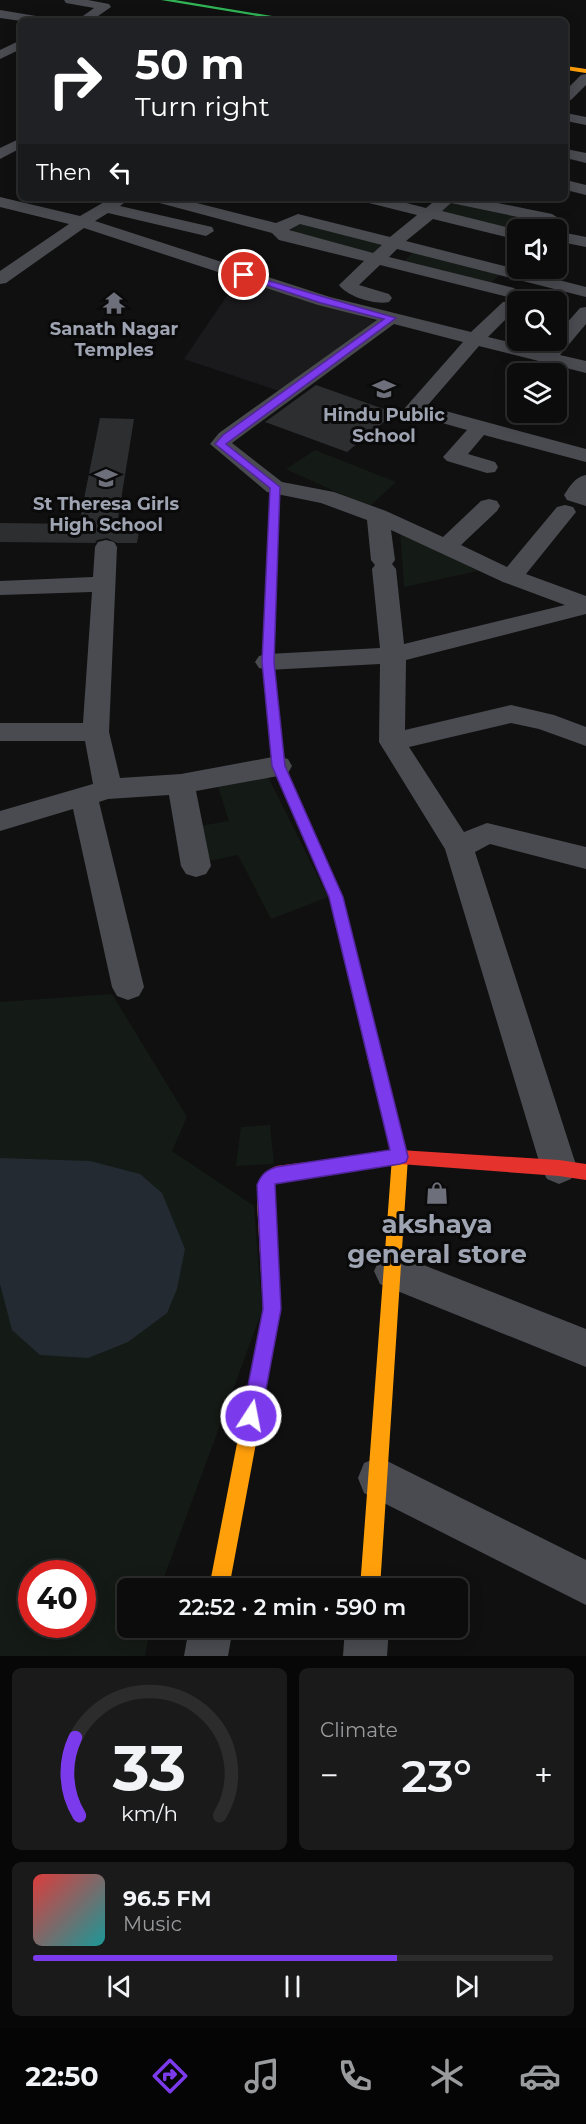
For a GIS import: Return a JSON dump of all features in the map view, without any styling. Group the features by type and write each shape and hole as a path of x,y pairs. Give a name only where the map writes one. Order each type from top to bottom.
{"street":[{"path":"76,0 105,7 87,18"},
{"path":"164,0 257,18"},
{"path":"148,2 255,18"},
{"path":"0,14 24,18"},
{"path":"0,22 18,25"},
{"path":"0,55 18,46"},
{"path":"568,66 586,69"},
{"path":"575,93 586,78"},
{"path":"568,117 586,121"},
{"path":"0,154 18,144"},
{"path":"568,154 586,158"},
{"path":"568,186 586,190"},
{"path":"0,279 82,222 117,201"},
{"path":"181,201 278,229 285,236 375,260 507,302"},
{"path":"378,201 507,232"},
{"path":"424,308 349,288 348,285 444,201"},
{"path":"463,201 552,219"},
{"path":"0,202 82,222 324,301 391,318 479,326 547,358 586,367"},
{"path":"106,208 206,231"},
{"path":"278,229 298,219 507,267"},
{"path":"567,238 586,242"},
{"path":"549,279 586,292"},
{"path":"507,303 479,326 414,408 586,456"},
{"path":"391,318 220,444 275,487 326,497 378,516 511,578 586,606"},
{"path":"567,319 583,320"},
{"path":"547,358 583,320"},
{"path":"480,427 454,457 487,467"},
{"path":"586,481 575,495 586,499"},
{"path":"275,487 268,662 278,766 336,897 400,1157 371,1578"},
{"path":"446,547 489,506"},
{"path":"511,578 565,512"},
{"path":"221,1578 272,1309 265,1185 269,1178 276,1174 400,1157 572,1170 459,847 392,742 393,655 378,516"},
{"path":"106,547 96,732 96,793 129,987"},
{"path":"0,588 105,584"},
{"path":"268,662 393,655 586,606"},
{"path":"392,742 511,714 545,721 586,737"},
{"path":"0,732 96,732"},
{"path":"0,821 96,793 181,784 278,766"},
{"path":"181,784 196,866"},
{"path":"459,847 487,833 586,858"},
{"path":"393,1271 586,1348"},
{"path":"379,1478 586,1583"},
{"path":"206,1656 209,1638"},
{"path":"365,1656 366,1638"}],"shaded area":[{"path":"451,201 457,201 538,219 507,219 507,230 436,212"},
{"path":"300,222 387,242 374,254 288,233"},
{"path":"414,251 504,272 489,284 403,263"},
{"path":"239,278 376,321 279,391 184,359"},
{"path":"315,450 396,482 369,507 286,469"},
{"path":"400,530 478,571 404,587"},
{"path":"266,773 328,897 271,919 238,855 209,861 199,826 229,821 217,784"},
{"path":"112,994 187,1117 172,1151 254,1206 262,1311 164,1578 117,1578 117,1638 148,1638 145,1656 0,1656 0,1002"},
{"path":"270,1125 274,1164 236,1166 241,1127"},
{"path":"0,1158 90,1161 140,1174 162,1193 185,1249 177,1289 167,1313 128,1342 88,1358 40,1355 12,1330 0,1284"}],"building":[{"name":"Hindu Public School","path":"316,385 395,413 347,452 265,422"},
{"name":"St Theresa Girls High School","path":"100,418 134,419 117,525 140,525 137,543 117,543 107,538 97,540 95,543 0,542 0,523 79,524"}],"traffic: fast":[{"path":"164,0 280,18"},
{"path":"275,730 278,766 336,897 375,1056"}],"traffic: slow":[{"path":"568,68 586,71"},
{"path":"371,1578 400,1157 375,1056"},
{"path":"221,1578 272,1309 266,1201"}],"traffic: jam":[{"path":"275,487 268,662 275,730"},
{"path":"266,1201 266,1185 269,1179 276,1174 400,1157 559,1168 586,1172"}],"place":[{"name":"Sanath Nagar Temples","path":"114,303"},
{"name":"Hindu Public School","path":"384,389"},
{"name":"St Theresa Girls High School","path":"106,478"},
{"name":"akshaya general store","path":"437,1193"}],"route":[{"path":"244,275 324,301 391,318 226,437 220,444 275,487 268,662 278,766 336,897 400,1157 276,1174 269,1178 265,1185 272,1309 251,1416"}]}
